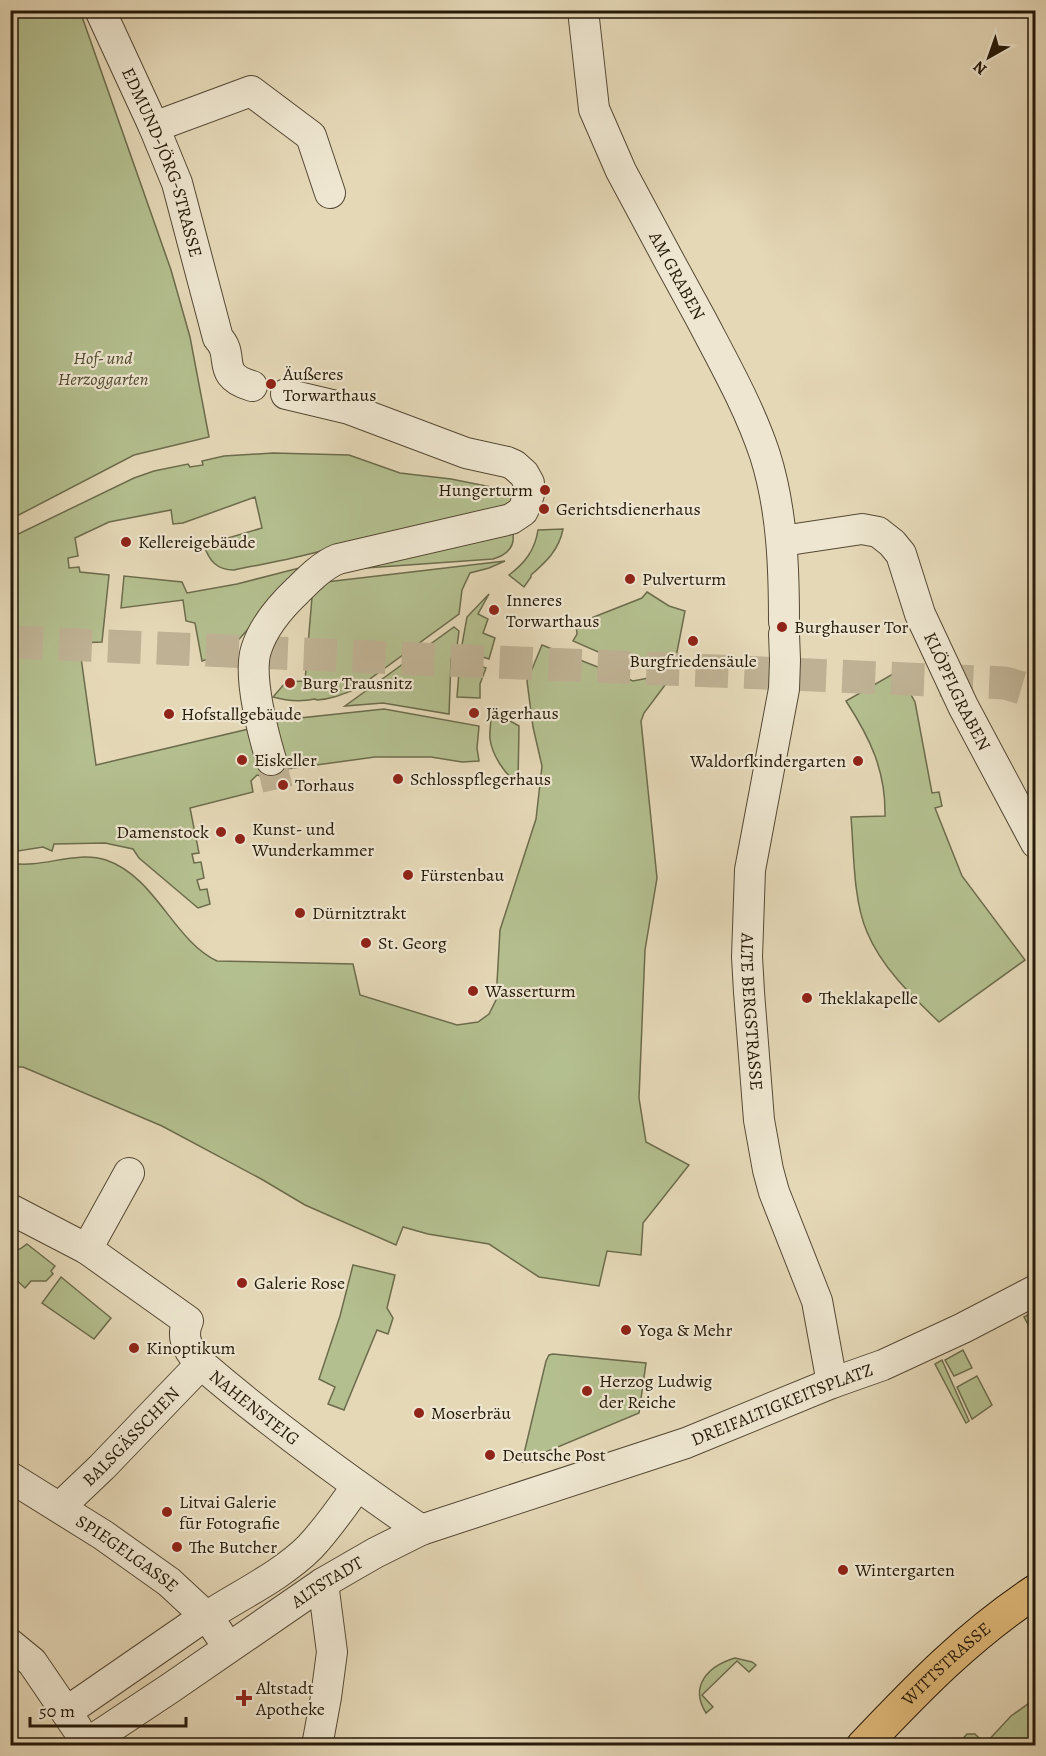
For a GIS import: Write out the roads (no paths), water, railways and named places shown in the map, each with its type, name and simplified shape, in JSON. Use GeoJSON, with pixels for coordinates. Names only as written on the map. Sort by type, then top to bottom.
{"type":"FeatureCollection","features":[{"type":"Feature","properties":{"kind":"main road","name":"WITTSTRASSE"},"geometry":{"type":"LineString","coordinates":[[863,1746],[920,1686],[964,1645],[998,1616],[1035,1591]]}},
{"type":"Feature","properties":{"kind":"street","name":"EDMUND-JÖRG-STRASSE"},"geometry":{"type":"LineString","coordinates":[[100,10],[177,183],[218,338],[224,345],[229,371],[241,382],[252,386]]}},
{"type":"Feature","properties":{"kind":"street","name":"AM GRABEN"},"geometry":{"type":"LineString","coordinates":[[583,10],[594,109],[621,171],[752,420],[765,457],[782,541]]}},
{"type":"Feature","properties":{"kind":"street"},"geometry":{"type":"LineString","coordinates":[[154,127],[251,91],[311,136],[330,193]]}},
{"type":"Feature","properties":{"kind":"street"},"geometry":{"type":"LineString","coordinates":[[271,760],[257,700],[255,669],[256,649],[275,615],[329,563],[511,519],[523,511],[529,489],[524,474],[507,462],[466,453],[349,409],[286,394]]}},
{"type":"Feature","properties":{"kind":"street","name":"KLÖPFLGRABEN"},"geometry":{"type":"LineString","coordinates":[[782,541],[862,529],[878,532],[892,543],[900,554],[920,614],[963,706],[1035,843]]}},
{"type":"Feature","properties":{"kind":"street","name":"ALTE BERGSTRASSE"},"geometry":{"type":"LineString","coordinates":[[782,541],[784,689],[750,870],[747,957],[759,1120],[768,1170],[774,1192],[817,1301],[832,1383]]}},
{"type":"Feature","properties":{"kind":"street"},"geometry":{"type":"LineString","coordinates":[[87,1249],[129,1173]]}},
{"type":"Feature","properties":{"kind":"street","name":"NAHENSTEIG"},"geometry":{"type":"LineString","coordinates":[[10,1209],[87,1249],[188,1321],[184,1329],[185,1340],[201,1364],[258,1412],[421,1530]]}},
{"type":"Feature","properties":{"kind":"street","name":"DREIFALTIGKEITSPLATZ"},"geometry":{"type":"LineString","coordinates":[[599,1472],[686,1443],[832,1383],[883,1365],[963,1328],[1035,1290]]}},
{"type":"Feature","properties":{"kind":"street","name":"BALSGÄSSCHEN"},"geometry":{"type":"LineString","coordinates":[[60,1507],[176,1392],[201,1364]]}},
{"type":"Feature","properties":{"kind":"street","name":"ALTSTADT"},"geometry":{"type":"LineString","coordinates":[[86,1744],[323,1583],[375,1553],[421,1530],[599,1472]]}},
{"type":"Feature","properties":{"kind":"street","name":"SPIEGELGASSE"},"geometry":{"type":"LineString","coordinates":[[10,1477],[60,1507],[169,1582],[210,1620],[228,1647]]}},
{"type":"Feature","properties":{"kind":"street","name":"ALTSTADT"},"geometry":{"type":"LineString","coordinates":[[72,1708],[207,1616],[286,1567],[309,1548],[350,1496]]}},
{"type":"Feature","properties":{"kind":"street"},"geometry":{"type":"LineString","coordinates":[[317,1746],[338,1648],[323,1583]]}},
{"type":"Feature","properties":{"kind":"street"},"geometry":{"type":"LineString","coordinates":[[10,1644],[32,1662],[86,1744]]}},
{"type":"Feature","properties":{"kind":"tunnel"},"geometry":{"type":"LineString","coordinates":[[10,642],[1005,683],[1036,692]]}},
{"type":"Feature","properties":{"kind":"tunnel"},"geometry":{"type":"LineString","coordinates":[[271,760],[281,803]]}},
{"type":"Feature","properties":{"kind":"place","name":"Äußeres Torwarthaus"},"geometry":{"type":"Point","coordinates":[271,384]}},
{"type":"Feature","properties":{"kind":"place","name":"Hungerturm"},"geometry":{"type":"Point","coordinates":[545,490]}},
{"type":"Feature","properties":{"kind":"place","name":"Gerichtsdienerhaus"},"geometry":{"type":"Point","coordinates":[544,509]}},
{"type":"Feature","properties":{"kind":"place","name":"Kellereigebäude"},"geometry":{"type":"Point","coordinates":[126,542]}},
{"type":"Feature","properties":{"kind":"place","name":"Pulverturm"},"geometry":{"type":"Point","coordinates":[630,579]}},
{"type":"Feature","properties":{"kind":"place","name":"Inneres Torwarthaus"},"geometry":{"type":"Point","coordinates":[494,610]}},
{"type":"Feature","properties":{"kind":"place","name":"Burghauser Tor"},"geometry":{"type":"Point","coordinates":[782,627]}},
{"type":"Feature","properties":{"kind":"place","name":"Burgfriedensäule"},"geometry":{"type":"Point","coordinates":[693,641]}},
{"type":"Feature","properties":{"kind":"place","name":"Burg Trausnitz"},"geometry":{"type":"Point","coordinates":[290,683]}},
{"type":"Feature","properties":{"kind":"place","name":"Jägerhaus"},"geometry":{"type":"Point","coordinates":[474,713]}},
{"type":"Feature","properties":{"kind":"place","name":"Hofstallgebäude"},"geometry":{"type":"Point","coordinates":[169,714]}},
{"type":"Feature","properties":{"kind":"place","name":"Eiskeller"},"geometry":{"type":"Point","coordinates":[242,760]}},
{"type":"Feature","properties":{"kind":"place","name":"Waldorfkindergarten"},"geometry":{"type":"Point","coordinates":[858,761]}},
{"type":"Feature","properties":{"kind":"place","name":"Schlosspflegerhaus"},"geometry":{"type":"Point","coordinates":[398,779]}},
{"type":"Feature","properties":{"kind":"place","name":"Torhaus"},"geometry":{"type":"Point","coordinates":[283,785]}},
{"type":"Feature","properties":{"kind":"place","name":"Damenstock"},"geometry":{"type":"Point","coordinates":[221,832]}},
{"type":"Feature","properties":{"kind":"place","name":"Kunst- und Wunderkammer"},"geometry":{"type":"Point","coordinates":[240,839]}},
{"type":"Feature","properties":{"kind":"place","name":"Fürstenbau"},"geometry":{"type":"Point","coordinates":[408,875]}},
{"type":"Feature","properties":{"kind":"place","name":"Dürnitztrakt"},"geometry":{"type":"Point","coordinates":[300,913]}},
{"type":"Feature","properties":{"kind":"place","name":"St. Georg"},"geometry":{"type":"Point","coordinates":[366,943]}},
{"type":"Feature","properties":{"kind":"place","name":"Wasserturm"},"geometry":{"type":"Point","coordinates":[473,991]}},
{"type":"Feature","properties":{"kind":"place","name":"Theklakapelle"},"geometry":{"type":"Point","coordinates":[807,998]}},
{"type":"Feature","properties":{"kind":"place","name":"Galerie Rose"},"geometry":{"type":"Point","coordinates":[242,1283]}},
{"type":"Feature","properties":{"kind":"place","name":"Yoga & Mehr"},"geometry":{"type":"Point","coordinates":[626,1330]}},
{"type":"Feature","properties":{"kind":"place","name":"Kinoptikum"},"geometry":{"type":"Point","coordinates":[134,1348]}},
{"type":"Feature","properties":{"kind":"place","name":"Herzog Ludwig der Reiche"},"geometry":{"type":"Point","coordinates":[587,1391]}},
{"type":"Feature","properties":{"kind":"place","name":"Moserbräu"},"geometry":{"type":"Point","coordinates":[419,1413]}},
{"type":"Feature","properties":{"kind":"place","name":"Deutsche Post"},"geometry":{"type":"Point","coordinates":[490,1455]}},
{"type":"Feature","properties":{"kind":"place","name":"Litvai Galerie fūr Fotografie"},"geometry":{"type":"Point","coordinates":[167,1512]}},
{"type":"Feature","properties":{"kind":"place","name":"The Butcher"},"geometry":{"type":"Point","coordinates":[177,1547]}},
{"type":"Feature","properties":{"kind":"place","name":"Wintergarten"},"geometry":{"type":"Point","coordinates":[843,1570]}},
{"type":"Feature","properties":{"kind":"place","name":"Altstadt Apotheke"},"geometry":{"type":"Point","coordinates":[244,1698]}},
{"type":"Feature","properties":{"kind":"park label","name":"Hof- und Herzoggarten"},"geometry":{"type":"Point","coordinates":[103,368]}}]}
